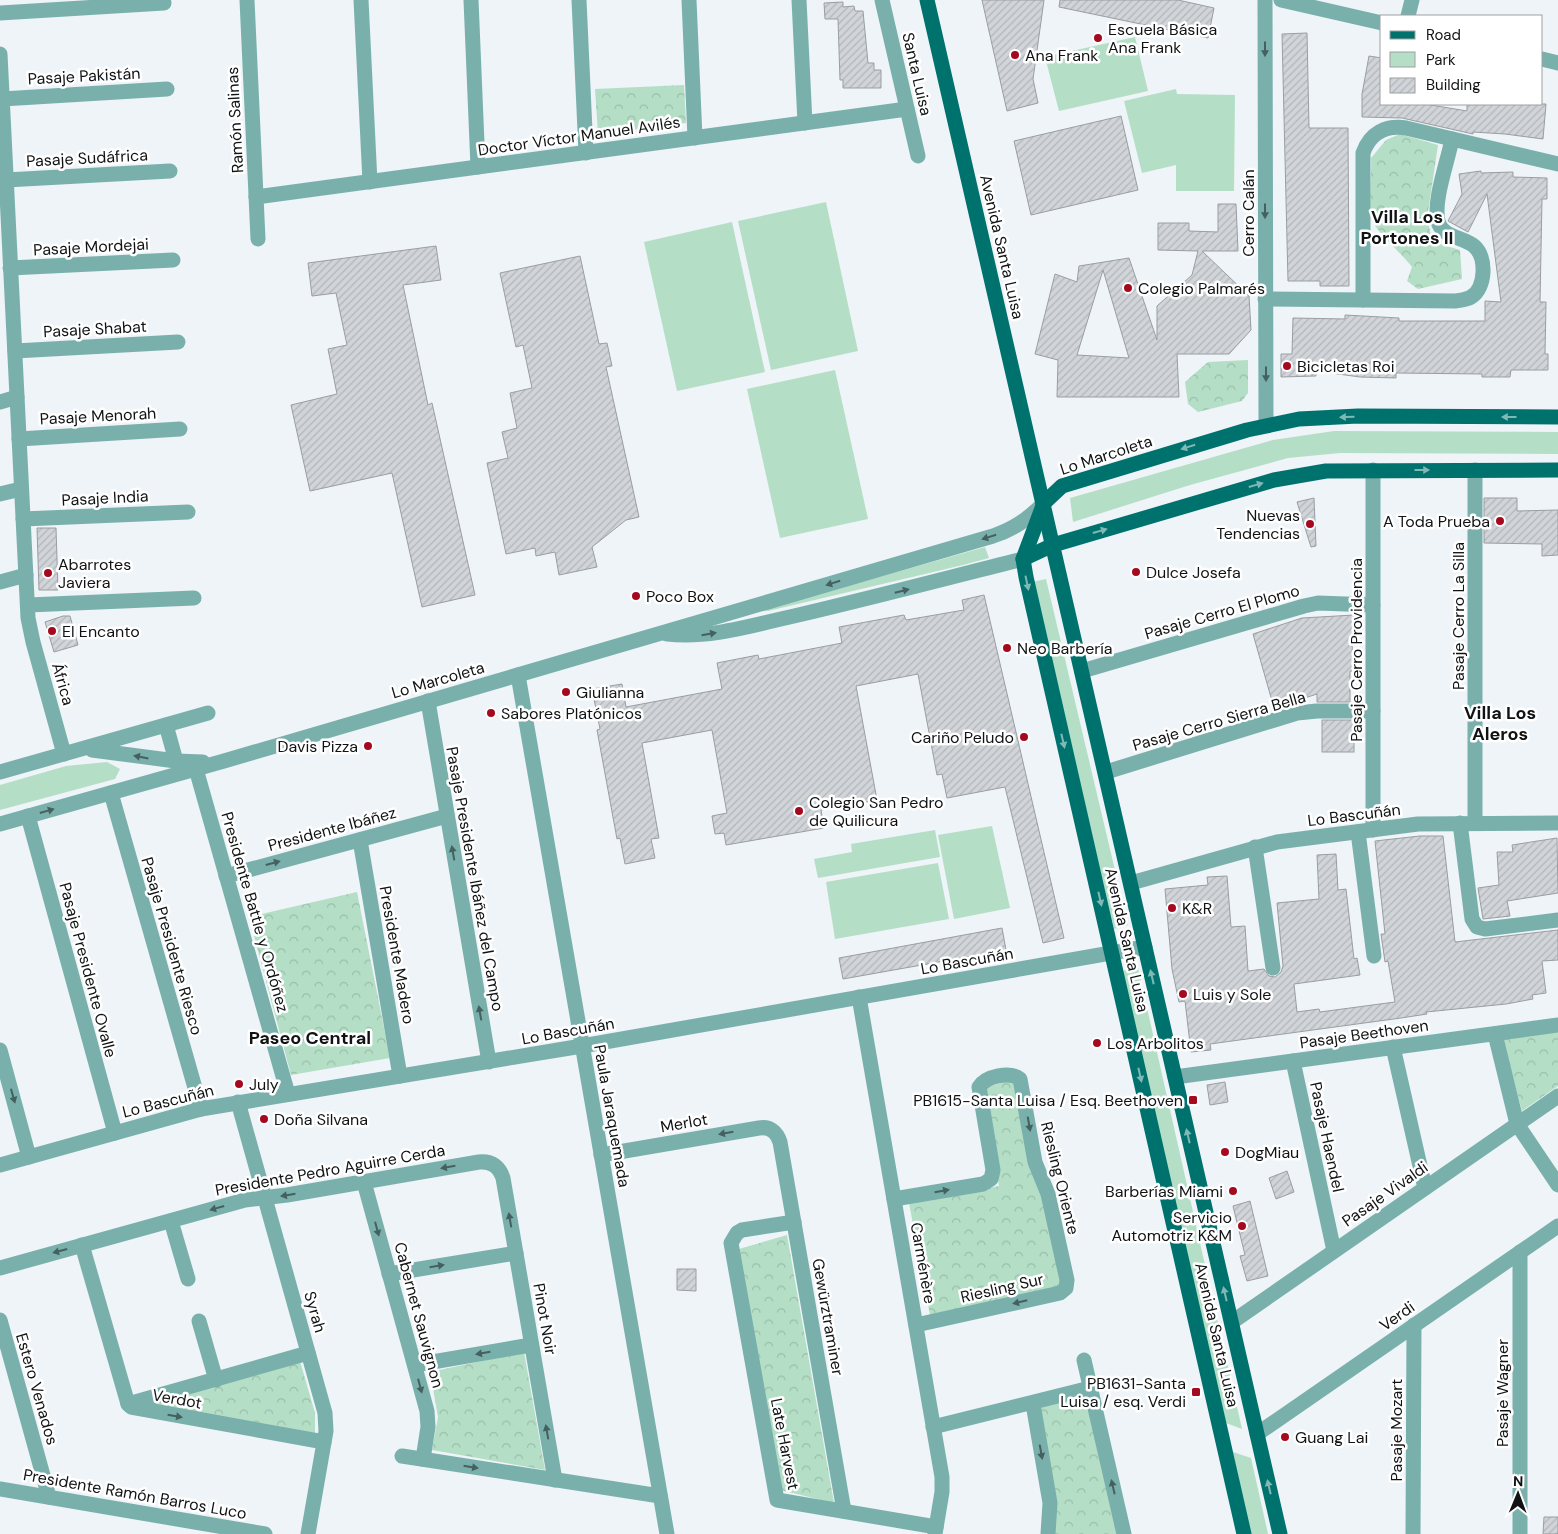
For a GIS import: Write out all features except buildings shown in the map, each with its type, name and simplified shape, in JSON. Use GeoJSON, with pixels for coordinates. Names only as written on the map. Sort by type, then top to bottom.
{"type":"FeatureCollection","features":[{"type":"Feature","properties":{"kind":"main road","name":"Avenida Santa Luisa"},"geometry":{"type":"LineString","coordinates":[[927,0],[1280,1534]]}},
{"type":"Feature","properties":{"kind":"main road","name":"Lo Marcoleta"},"geometry":{"type":"LineString","coordinates":[[1044,503],[1062,486],[1266,425],[1328,417],[1558,417]]}},
{"type":"Feature","properties":{"kind":"main road","name":"Lo Marcoleta"},"geometry":{"type":"LineString","coordinates":[[1023,559],[1053,545],[1290,476],[1326,471],[1558,470]]}},
{"type":"Feature","properties":{"kind":"main road"},"geometry":{"type":"LineString","coordinates":[[1023,559],[1044,503]]}},
{"type":"Feature","properties":{"kind":"main road","name":"Avenida Santa Luisa"},"geometry":{"type":"LineString","coordinates":[[1023,559],[1244,1534]]}},
{"type":"Feature","properties":{"kind":"street","name":"Ramón Salinas"},"geometry":{"type":"LineString","coordinates":[[247,0],[258,239]]}},
{"type":"Feature","properties":{"kind":"street"},"geometry":{"type":"LineString","coordinates":[[361,0],[370,182]]}},
{"type":"Feature","properties":{"kind":"street"},"geometry":{"type":"LineString","coordinates":[[470,0],[478,168]]}},
{"type":"Feature","properties":{"kind":"street"},"geometry":{"type":"LineString","coordinates":[[579,0],[586,153]]}},
{"type":"Feature","properties":{"kind":"street"},"geometry":{"type":"LineString","coordinates":[[689,0],[695,138]]}},
{"type":"Feature","properties":{"kind":"street"},"geometry":{"type":"LineString","coordinates":[[799,0],[805,123]]}},
{"type":"Feature","properties":{"kind":"street","name":"Santa Luisa"},"geometry":{"type":"LineString","coordinates":[[882,0],[918,156]]}},
{"type":"Feature","properties":{"kind":"street","name":"Cerro Calán"},"geometry":{"type":"LineString","coordinates":[[1265,0],[1266,425]]}},
{"type":"Feature","properties":{"kind":"street"},"geometry":{"type":"LineString","coordinates":[[1281,0],[1318,4],[1380,22]]}},
{"type":"Feature","properties":{"kind":"street"},"geometry":{"type":"LineString","coordinates":[[1408,15],[1412,0]]}},
{"type":"Feature","properties":{"kind":"street"},"geometry":{"type":"LineString","coordinates":[[0,13],[164,4]]}},
{"type":"Feature","properties":{"kind":"street","name":"África"},"geometry":{"type":"LineString","coordinates":[[0,54],[2,138],[6,180],[4,223],[10,268],[6,320],[15,351],[28,605],[33,642],[71,752]]}},
{"type":"Feature","properties":{"kind":"street"},"geometry":{"type":"LineString","coordinates":[[1543,60],[1558,63]]}},
{"type":"Feature","properties":{"kind":"street","name":"Pasaje Pakistán"},"geometry":{"type":"LineString","coordinates":[[2,99],[167,89]]}},
{"type":"Feature","properties":{"kind":"street","name":"Doctor Víctor Manuel Avilés"},"geometry":{"type":"LineString","coordinates":[[256,197],[907,109]]}},
{"type":"Feature","properties":{"kind":"street"},"geometry":{"type":"LineString","coordinates":[[1363,300],[1363,158],[1367,145],[1377,133],[1392,127],[1406,128],[1558,164]]}},
{"type":"Feature","properties":{"kind":"street"},"geometry":{"type":"LineString","coordinates":[[1265,299],[1456,301],[1472,297],[1476,292],[1482,271],[1480,253],[1472,244],[1444,232],[1438,221],[1437,208],[1452,139]]}},
{"type":"Feature","properties":{"kind":"street","name":"Pasaje Sudáfrica"},"geometry":{"type":"LineString","coordinates":[[6,180],[170,171]]}},
{"type":"Feature","properties":{"kind":"street","name":"Pasaje Mordejai"},"geometry":{"type":"LineString","coordinates":[[10,268],[173,260]]}},
{"type":"Feature","properties":{"kind":"street","name":"Pasaje Shabat"},"geometry":{"type":"LineString","coordinates":[[15,351],[178,342]]}},
{"type":"Feature","properties":{"kind":"street"},"geometry":{"type":"LineString","coordinates":[[0,402],[17,397]]}},
{"type":"Feature","properties":{"kind":"street","name":"Pasaje Menorah"},"geometry":{"type":"LineString","coordinates":[[19,439],[180,429]]}},
{"type":"Feature","properties":{"kind":"street","name":"Pasaje Cerro Providencia"},"geometry":{"type":"LineString","coordinates":[[1373,470],[1373,830]]}},
{"type":"Feature","properties":{"kind":"street","name":"Pasaje Cerro La Silla"},"geometry":{"type":"LineString","coordinates":[[1475,470],[1468,823],[1472,919],[1477,927],[1485,929],[1558,920]]}},
{"type":"Feature","properties":{"kind":"street"},"geometry":{"type":"LineString","coordinates":[[0,494],[21,488]]}},
{"type":"Feature","properties":{"kind":"street","name":"Lo Marcoleta"},"geometry":{"type":"LineString","coordinates":[[0,824],[224,761],[1010,531],[1026,520],[1044,503]]}},
{"type":"Feature","properties":{"kind":"street","name":"Pasaje India"},"geometry":{"type":"LineString","coordinates":[[23,519],[188,512]]}},
{"type":"Feature","properties":{"kind":"street","name":"Lo Marcoleta"},"geometry":{"type":"LineString","coordinates":[[661,633],[692,637],[745,627],[862,601],[1023,559]]}},
{"type":"Feature","properties":{"kind":"street"},"geometry":{"type":"LineString","coordinates":[[0,582],[26,575]]}},
{"type":"Feature","properties":{"kind":"street"},"geometry":{"type":"LineString","coordinates":[[28,605],[194,598]]}},
{"type":"Feature","properties":{"kind":"street","name":"Pasaje Cerro El Plomo"},"geometry":{"type":"LineString","coordinates":[[1082,671],[1304,606],[1318,604],[1373,605]]}},
{"type":"Feature","properties":{"kind":"street","name":"Paula Jaraquemada"},"geometry":{"type":"LineString","coordinates":[[518,675],[667,1534]]}},
{"type":"Feature","properties":{"kind":"street","name":"Pasaje Presidente Ibáñez del Campo"},"geometry":{"type":"LineString","coordinates":[[428,701],[488,1062]]}},
{"type":"Feature","properties":{"kind":"street","name":"Pasaje Cerro Sierra Bella"},"geometry":{"type":"LineString","coordinates":[[1106,772],[1297,713],[1373,711]]}},
{"type":"Feature","properties":{"kind":"street","name":"Lo Marcoleta"},"geometry":{"type":"LineString","coordinates":[[0,772],[208,713]]}},
{"type":"Feature","properties":{"kind":"street"},"geometry":{"type":"LineString","coordinates":[[166,725],[176,761]]}},
{"type":"Feature","properties":{"kind":"street","name":"Lo Marcoleta"},"geometry":{"type":"LineString","coordinates":[[71,752],[108,751],[176,761],[224,761]]}},
{"type":"Feature","properties":{"kind":"street","name":"Presidente Battle y Ordóñez"},"geometry":{"type":"LineString","coordinates":[[196,769],[288,1094]]}},
{"type":"Feature","properties":{"kind":"street","name":"Pasaje Presidente Riesco"},"geometry":{"type":"LineString","coordinates":[[111,793],[201,1109]]}},
{"type":"Feature","properties":{"kind":"street","name":"Pasaje Presidente Ovalle"},"geometry":{"type":"LineString","coordinates":[[28,816],[115,1133]]}},
{"type":"Feature","properties":{"kind":"street","name":"Presidente Ibáñez"},"geometry":{"type":"LineString","coordinates":[[226,876],[447,816]]}},
{"type":"Feature","properties":{"kind":"street","name":"Lo Bascuñán"},"geometry":{"type":"LineString","coordinates":[[1131,883],[1277,842],[1418,824],[1558,823]]}},
{"type":"Feature","properties":{"kind":"street"},"geometry":{"type":"LineString","coordinates":[[1358,832],[1374,956]]}},
{"type":"Feature","properties":{"kind":"street","name":"Presidente Madero"},"geometry":{"type":"LineString","coordinates":[[360,840],[400,1076]]}},
{"type":"Feature","properties":{"kind":"street"},"geometry":{"type":"LineString","coordinates":[[1255,847],[1273,968]]}},
{"type":"Feature","properties":{"kind":"street","name":"Lo Bascuñán"},"geometry":{"type":"LineString","coordinates":[[0,1165],[201,1109],[582,1046],[1145,947]]}},
{"type":"Feature","properties":{"kind":"street","name":"Carménère"},"geometry":{"type":"LineString","coordinates":[[859,998],[942,1485],[936,1530]]}},
{"type":"Feature","properties":{"kind":"street","name":"Pasaje Beethoven"},"geometry":{"type":"LineString","coordinates":[[1174,1076],[1558,1025]]}},
{"type":"Feature","properties":{"kind":"street"},"geometry":{"type":"LineString","coordinates":[[1495,1034],[1517,1124],[1558,1185]]}},
{"type":"Feature","properties":{"kind":"street"},"geometry":{"type":"LineString","coordinates":[[1393,1047],[1425,1188]]}},
{"type":"Feature","properties":{"kind":"street"},"geometry":{"type":"LineString","coordinates":[[0,1050],[29,1157]]}},
{"type":"Feature","properties":{"kind":"street","name":"Pasaje Haendel"},"geometry":{"type":"LineString","coordinates":[[1293,1061],[1334,1251]]}},
{"type":"Feature","properties":{"kind":"street","name":"Riesling Oriente"},"geometry":{"type":"LineString","coordinates":[[894,1199],[983,1184],[991,1179],[992,1170],[978,1092],[980,1085],[988,1079],[1010,1075],[1018,1078],[1022,1085],[1035,1162],[1048,1194],[1067,1280],[1066,1288]]}},
{"type":"Feature","properties":{"kind":"street","name":"Pasaje Vivaldi"},"geometry":{"type":"LineString","coordinates":[[1232,1322],[1558,1096]]}},
{"type":"Feature","properties":{"kind":"street","name":"Syrah"},"geometry":{"type":"LineString","coordinates":[[238,1102],[326,1412],[324,1442],[308,1534]]}},
{"type":"Feature","properties":{"kind":"street","name":"Merlot"},"geometry":{"type":"LineString","coordinates":[[601,1156],[759,1128],[773,1130]]}},
{"type":"Feature","properties":{"kind":"street","name":"Gewürztraminer"},"geometry":{"type":"LineString","coordinates":[[773,1130],[780,1142],[844,1511]]}},
{"type":"Feature","properties":{"kind":"street","name":"Presidente Pedro Aguirre Cerda"},"geometry":{"type":"LineString","coordinates":[[0,1268],[245,1200],[479,1162],[496,1165]]}},
{"type":"Feature","properties":{"kind":"street","name":"Pinot Noir"},"geometry":{"type":"LineString","coordinates":[[496,1165],[503,1178],[555,1480]]}},
{"type":"Feature","properties":{"kind":"street","name":"Cabernet Sauvignon"},"geometry":{"type":"LineString","coordinates":[[364,1182],[428,1419],[423,1459]]}},
{"type":"Feature","properties":{"kind":"street"},"geometry":{"type":"LineString","coordinates":[[171,1221],[188,1279]]}},
{"type":"Feature","properties":{"kind":"street","name":"Late Harvest"},"geometry":{"type":"LineString","coordinates":[[794,1222],[742,1230],[733,1237],[731,1248],[777,1500],[844,1511],[936,1530]]}},
{"type":"Feature","properties":{"kind":"street","name":"Verdi"},"geometry":{"type":"LineString","coordinates":[[1257,1434],[1558,1226]]}},
{"type":"Feature","properties":{"kind":"street","name":"Verdot"},"geometry":{"type":"LineString","coordinates":[[82,1245],[128,1404],[135,1409],[324,1442]]}},
{"type":"Feature","properties":{"kind":"street","name":"Pasaje Wagner"},"geometry":{"type":"LineString","coordinates":[[1520,1252],[1520,1534]]}},
{"type":"Feature","properties":{"kind":"street"},"geometry":{"type":"LineString","coordinates":[[389,1274],[516,1253]]}},
{"type":"Feature","properties":{"kind":"street","name":"Riesling Sur"},"geometry":{"type":"LineString","coordinates":[[916,1325],[1060,1293],[1066,1288]]}},
{"type":"Feature","properties":{"kind":"street","name":"Estero Venados"},"geometry":{"type":"LineString","coordinates":[[0,1320],[6,1365],[49,1497]]}},
{"type":"Feature","properties":{"kind":"street"},"geometry":{"type":"LineString","coordinates":[[199,1321],[216,1380]]}},
{"type":"Feature","properties":{"kind":"street","name":"Pasaje Mozart"},"geometry":{"type":"LineString","coordinates":[[1413,1534],[1414,1325]]}},
{"type":"Feature","properties":{"kind":"street"},"geometry":{"type":"LineString","coordinates":[[414,1365],[532,1345]]}},
{"type":"Feature","properties":{"kind":"street"},"geometry":{"type":"LineString","coordinates":[[128,1404],[308,1353]]}},
{"type":"Feature","properties":{"kind":"street"},"geometry":{"type":"LineString","coordinates":[[1084,1360],[1124,1534]]}},
{"type":"Feature","properties":{"kind":"street"},"geometry":{"type":"LineString","coordinates":[[933,1427],[1033,1404],[1040,1400],[1090,1388]]}},
{"type":"Feature","properties":{"kind":"street"},"geometry":{"type":"LineString","coordinates":[[1033,1404],[1050,1503],[1048,1534]]}},
{"type":"Feature","properties":{"kind":"street"},"geometry":{"type":"LineString","coordinates":[[402,1456],[660,1496]]}},
{"type":"Feature","properties":{"kind":"street","name":"Presidente Ramón Barros Luco"},"geometry":{"type":"LineString","coordinates":[[0,1489],[265,1534]]}},
{"type":"Feature","properties":{"kind":"green space"},"geometry":{"type":"Polygon","coordinates":[[[1135,37],[1148,91],[1059,111],[1045,57],[1135,37]]]}},
{"type":"Feature","properties":{"kind":"green space"},"geometry":{"type":"Polygon","coordinates":[[[684,85],[686,123],[598,134],[595,89],[684,85]]]}},
{"type":"Feature","properties":{"kind":"green space"},"geometry":{"type":"Polygon","coordinates":[[[1176,89],[1177,94],[1235,95],[1234,191],[1176,191],[1176,165],[1142,173],[1124,101],[1176,89]]]}},
{"type":"Feature","properties":{"kind":"green space"},"geometry":{"type":"Polygon","coordinates":[[[1400,134],[1438,145],[1427,219],[1433,242],[1460,250],[1462,279],[1418,289],[1407,281],[1412,267],[1378,230],[1372,220],[1370,207],[1371,158],[1386,140],[1400,134]]]}},
{"type":"Feature","properties":{"kind":"green space"},"geometry":{"type":"Polygon","coordinates":[[[826,202],[858,351],[771,370],[738,221],[826,202]]]}},
{"type":"Feature","properties":{"kind":"green space"},"geometry":{"type":"Polygon","coordinates":[[[732,222],[765,372],[677,391],[644,242],[732,222]]]}},
{"type":"Feature","properties":{"kind":"green space"},"geometry":{"type":"Polygon","coordinates":[[[1248,360],[1248,393],[1242,401],[1198,412],[1188,404],[1185,382],[1208,362],[1248,360]]]}},
{"type":"Feature","properties":{"kind":"green space"},"geometry":{"type":"Polygon","coordinates":[[[835,370],[868,519],[780,538],[747,389],[835,370]]]}},
{"type":"Feature","properties":{"kind":"green space"},"geometry":{"type":"Polygon","coordinates":[[[1334,431],[1558,432],[1558,454],[1340,453],[1288,458],[1190,485],[1073,522],[1070,498],[1273,440],[1334,431]]]}},
{"type":"Feature","properties":{"kind":"green space"},"geometry":{"type":"Polygon","coordinates":[[[985,547],[989,558],[768,611],[763,610],[985,547]]]}},
{"type":"Feature","properties":{"kind":"green space"},"geometry":{"type":"Polygon","coordinates":[[[1046,579],[1128,925],[1114,929],[1032,582],[1046,579]]]}},
{"type":"Feature","properties":{"kind":"green space"},"geometry":{"type":"Polygon","coordinates":[[[107,762],[120,769],[115,779],[0,810],[0,785],[66,766],[107,762]]]}},
{"type":"Feature","properties":{"kind":"green space"},"geometry":{"type":"Polygon","coordinates":[[[992,826],[1010,908],[954,919],[938,835],[992,826]]]}},
{"type":"Feature","properties":{"kind":"green space"},"geometry":{"type":"Polygon","coordinates":[[[935,830],[940,857],[818,878],[814,859],[852,852],[851,844],[935,830]]]}},
{"type":"Feature","properties":{"kind":"green space"},"geometry":{"type":"Polygon","coordinates":[[[938,863],[949,919],[835,939],[826,882],[938,863]]]}},
{"type":"Feature","properties":{"kind":"green space"},"geometry":{"type":"Polygon","coordinates":[[[357,892],[390,1058],[291,1075],[249,917],[357,892]]]}},
{"type":"Feature","properties":{"kind":"green space"},"geometry":{"type":"Polygon","coordinates":[[[1138,968],[1242,1429],[1226,1423],[1122,971],[1138,968]]]}},
{"type":"Feature","properties":{"kind":"green space"},"geometry":{"type":"Polygon","coordinates":[[[1558,1031],[1558,1086],[1522,1111],[1502,1037],[1558,1031]]]}},
{"type":"Feature","properties":{"kind":"green space"},"geometry":{"type":"Polygon","coordinates":[[[1013,1080],[1062,1277],[1059,1286],[930,1315],[909,1203],[999,1186],[983,1088],[1013,1080]]]}},
{"type":"Feature","properties":{"kind":"green space"},"geometry":{"type":"Polygon","coordinates":[[[787,1235],[834,1503],[780,1490],[739,1249],[787,1235]]]}},
{"type":"Feature","properties":{"kind":"green space"},"geometry":{"type":"Polygon","coordinates":[[[524,1352],[545,1470],[432,1450],[438,1417],[430,1372],[524,1352]]]}},
{"type":"Feature","properties":{"kind":"green space"},"geometry":{"type":"Polygon","coordinates":[[[300,1361],[315,1413],[315,1436],[147,1404],[300,1361]]]}},
{"type":"Feature","properties":{"kind":"green space"},"geometry":{"type":"Polygon","coordinates":[[[1085,1395],[1120,1534],[1052,1534],[1039,1408],[1085,1395]]]}},
{"type":"Feature","properties":{"kind":"green space"},"geometry":{"type":"Polygon","coordinates":[[[1233,1452],[1251,1458],[1268,1534],[1250,1534],[1233,1452]]]}},
{"type":"Feature","properties":{"kind":"place","name":"Escuela Básica Ana Frank"},"geometry":{"type":"Point","coordinates":[1098,38]}},
{"type":"Feature","properties":{"kind":"place","name":"Ana Frank"},"geometry":{"type":"Point","coordinates":[1015,55]}},
{"type":"Feature","properties":{"kind":"place","name":"Colegio Palmarés"},"geometry":{"type":"Point","coordinates":[1128,288]}},
{"type":"Feature","properties":{"kind":"place","name":"Bicicletas Roi"},"geometry":{"type":"Point","coordinates":[1287,366]}},
{"type":"Feature","properties":{"kind":"place","name":"A Toda Prueba"},"geometry":{"type":"Point","coordinates":[1500,521]}},
{"type":"Feature","properties":{"kind":"place","name":"Nuevas Tendencias"},"geometry":{"type":"Point","coordinates":[1310,524]}},
{"type":"Feature","properties":{"kind":"place","name":"Dulce Josefa"},"geometry":{"type":"Point","coordinates":[1136,572]}},
{"type":"Feature","properties":{"kind":"place","name":"Abarrotes Javiera"},"geometry":{"type":"Point","coordinates":[48,573]}},
{"type":"Feature","properties":{"kind":"place","name":"Poco Box"},"geometry":{"type":"Point","coordinates":[636,596]}},
{"type":"Feature","properties":{"kind":"place","name":"El Encanto"},"geometry":{"type":"Point","coordinates":[52,631]}},
{"type":"Feature","properties":{"kind":"place","name":"Neo Barbería"},"geometry":{"type":"Point","coordinates":[1007,648]}},
{"type":"Feature","properties":{"kind":"place","name":"Giulianna"},"geometry":{"type":"Point","coordinates":[566,692]}},
{"type":"Feature","properties":{"kind":"place","name":"Sabores Platónicos"},"geometry":{"type":"Point","coordinates":[491,713]}},
{"type":"Feature","properties":{"kind":"place","name":"Cariño Peludo"},"geometry":{"type":"Point","coordinates":[1024,737]}},
{"type":"Feature","properties":{"kind":"place","name":"Davis Pizza"},"geometry":{"type":"Point","coordinates":[368,746]}},
{"type":"Feature","properties":{"kind":"place","name":"Colegio San Pedro de Quilicura"},"geometry":{"type":"Point","coordinates":[799,811]}},
{"type":"Feature","properties":{"kind":"place","name":"K&R"},"geometry":{"type":"Point","coordinates":[1172,908]}},
{"type":"Feature","properties":{"kind":"place","name":"Luis y Sole"},"geometry":{"type":"Point","coordinates":[1183,994]}},
{"type":"Feature","properties":{"kind":"place","name":"Los Arbolitos"},"geometry":{"type":"Point","coordinates":[1097,1043]}},
{"type":"Feature","properties":{"kind":"place","name":"July"},"geometry":{"type":"Point","coordinates":[239,1084]}},
{"type":"Feature","properties":{"kind":"place","name":"PB1615-Santa Luisa / Esq. Beethoven"},"geometry":{"type":"Point","coordinates":[1193,1100]}},
{"type":"Feature","properties":{"kind":"place","name":"Doña Silvana"},"geometry":{"type":"Point","coordinates":[264,1119]}},
{"type":"Feature","properties":{"kind":"place","name":"DogMiau"},"geometry":{"type":"Point","coordinates":[1225,1152]}},
{"type":"Feature","properties":{"kind":"place","name":"Barberías Miami"},"geometry":{"type":"Point","coordinates":[1233,1191]}},
{"type":"Feature","properties":{"kind":"place","name":"Servicio Automotriz K&M"},"geometry":{"type":"Point","coordinates":[1242,1226]}},
{"type":"Feature","properties":{"kind":"place","name":"PB1631-Santa Luisa / esq. Verdi"},"geometry":{"type":"Point","coordinates":[1196,1392]}},
{"type":"Feature","properties":{"kind":"place","name":"Guang Lai"},"geometry":{"type":"Point","coordinates":[1285,1437]}},
{"type":"Feature","properties":{"kind":"district","name":"Villa Los Portones II"},"geometry":{"type":"Point","coordinates":[1407,227]}},
{"type":"Feature","properties":{"kind":"district","name":"Villa Los Aleros"},"geometry":{"type":"Point","coordinates":[1500,723]}},
{"type":"Feature","properties":{"kind":"district","name":"Paseo Central"},"geometry":{"type":"Point","coordinates":[310,1038]}}]}
